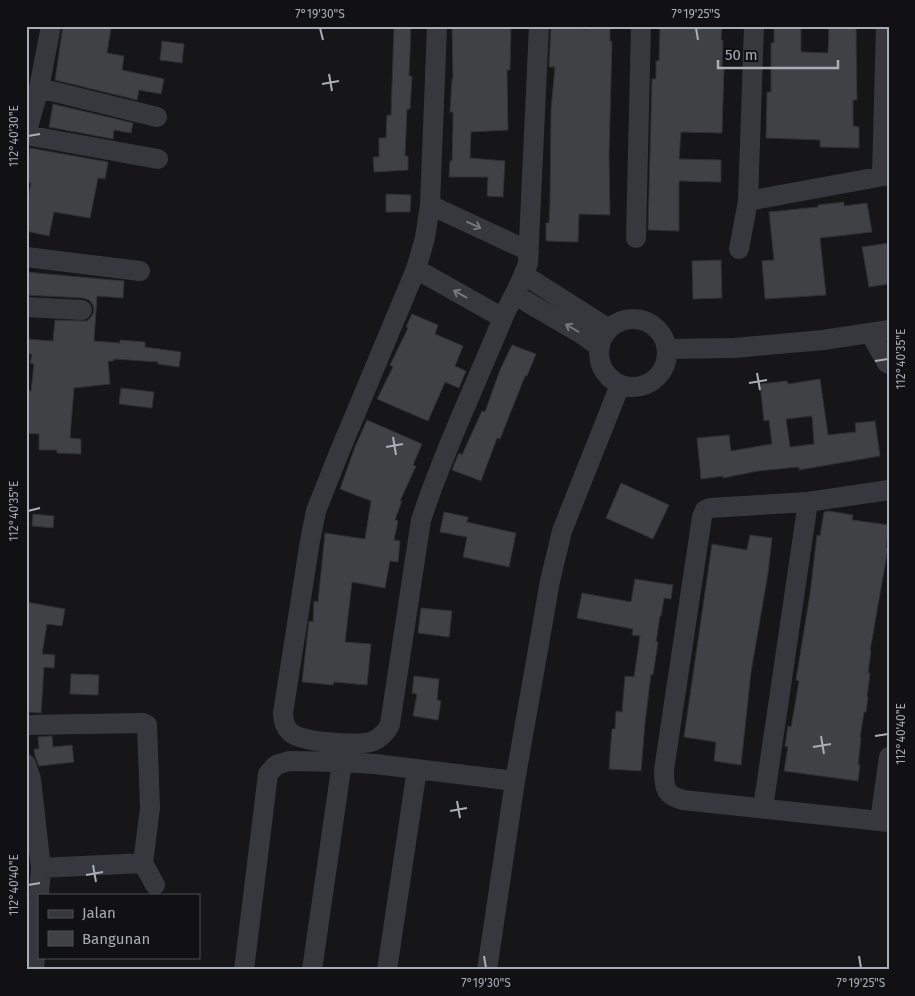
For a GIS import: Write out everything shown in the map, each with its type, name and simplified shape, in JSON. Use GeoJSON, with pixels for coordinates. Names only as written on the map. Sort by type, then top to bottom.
{"type":"FeatureCollection","features":[{"type":"Feature","properties":{"kind":"street"},"geometry":{"type":"LineString","coordinates":[[51,26],[39,88],[26,134],[158,160]]}},
{"type":"Feature","properties":{"kind":"street"},"geometry":{"type":"LineString","coordinates":[[437,26],[430,205],[425,238],[416,270],[316,511],[283,713],[284,722],[290,732],[300,737],[342,744],[370,742],[389,728],[420,520],[431,488],[503,318],[524,275],[529,251],[539,26]]}},
{"type":"Feature","properties":{"kind":"street"},"geometry":{"type":"LineString","coordinates":[[636,238],[641,26]]}},
{"type":"Feature","properties":{"kind":"street"},"geometry":{"type":"LineString","coordinates":[[739,249],[748,201],[754,26]]}},
{"type":"Feature","properties":{"kind":"street"},"geometry":{"type":"LineString","coordinates":[[748,201],[886,175],[886,26]]}},
{"type":"Feature","properties":{"kind":"street"},"geometry":{"type":"LineString","coordinates":[[39,88],[157,117]]}},
{"type":"Feature","properties":{"kind":"street"},"geometry":{"type":"LineString","coordinates":[[430,205],[529,251]]}},
{"type":"Feature","properties":{"kind":"street"},"geometry":{"type":"LineString","coordinates":[[26,257],[140,271]]}},
{"type":"Feature","properties":{"kind":"street"},"geometry":{"type":"LineString","coordinates":[[416,270],[503,318]]}},
{"type":"Feature","properties":{"kind":"street"},"geometry":{"type":"LineString","coordinates":[[524,275],[604,338]]}},
{"type":"Feature","properties":{"kind":"street"},"geometry":{"type":"LineString","coordinates":[[515,296],[604,338]]}},
{"type":"Feature","properties":{"kind":"street"},"geometry":{"type":"LineString","coordinates":[[26,307],[82,310]]}},
{"type":"Feature","properties":{"kind":"street"},"geometry":{"type":"LineString","coordinates":[[632,319],[644,320],[655,327],[663,337],[667,349],[666,363],[659,376],[648,384],[634,388],[620,385],[610,378],[603,369],[599,358],[604,338],[619,322],[632,319]]}},
{"type":"Feature","properties":{"kind":"street"},"geometry":{"type":"LineString","coordinates":[[667,349],[734,348],[822,340],[879,332],[887,364],[889,364]]}},
{"type":"Feature","properties":{"kind":"street"},"geometry":{"type":"LineString","coordinates":[[486,970],[550,581],[562,531],[620,385]]}},
{"type":"Feature","properties":{"kind":"street"},"geometry":{"type":"LineString","coordinates":[[889,490],[808,502],[710,508],[705,510],[702,517],[664,770],[666,790],[674,797],[683,800],[884,821],[889,757]]}},
{"type":"Feature","properties":{"kind":"street"},"geometry":{"type":"LineString","coordinates":[[763,808],[808,502]]}},
{"type":"Feature","properties":{"kind":"street"},"geometry":{"type":"LineString","coordinates":[[26,725],[143,723],[147,726],[150,808],[143,863],[154,885]]}},
{"type":"Feature","properties":{"kind":"street"},"geometry":{"type":"LineString","coordinates":[[244,970],[268,774],[276,765],[289,761],[342,762],[516,781]]}},
{"type":"Feature","properties":{"kind":"street"},"geometry":{"type":"LineString","coordinates":[[312,970],[342,762]]}},
{"type":"Feature","properties":{"kind":"street"},"geometry":{"type":"LineString","coordinates":[[26,764],[31,780],[41,868],[39,894]]}},
{"type":"Feature","properties":{"kind":"street"},"geometry":{"type":"LineString","coordinates":[[387,970],[417,769]]}},
{"type":"Feature","properties":{"kind":"street"},"geometry":{"type":"LineString","coordinates":[[41,868],[143,863]]}},
{"type":"Feature","properties":{"kind":"street"},"geometry":{"type":"LineString","coordinates":[[34,970],[38,913]]}},
{"type":"Feature","properties":{"kind":"building"},"geometry":{"type":"Polygon","coordinates":[[[63,26],[111,28],[107,53],[124,56],[122,70],[164,79],[161,94],[139,90],[137,100],[55,80],[63,26]]]}},
{"type":"Feature","properties":{"kind":"building"},"geometry":{"type":"Polygon","coordinates":[[[394,26],[411,26],[409,76],[412,76],[410,109],[407,109],[405,156],[408,156],[408,170],[374,172],[373,157],[379,157],[379,138],[386,138],[387,115],[391,115],[394,26]]]}},
{"type":"Feature","properties":{"kind":"building"},"geometry":{"type":"Polygon","coordinates":[[[452,26],[511,26],[510,70],[507,70],[508,130],[471,132],[470,158],[505,161],[503,197],[487,196],[488,177],[449,177],[450,161],[452,161],[453,125],[453,112],[450,112],[453,79],[452,26]]]}},
{"type":"Feature","properties":{"kind":"building"},"geometry":{"type":"Polygon","coordinates":[[[588,26],[610,26],[610,41],[612,42],[609,156],[610,215],[579,214],[578,242],[546,241],[546,223],[549,223],[551,110],[555,67],[549,67],[551,27],[588,29],[588,26]]]}},
{"type":"Feature","properties":{"kind":"building"},"geometry":{"type":"Polygon","coordinates":[[[660,26],[722,26],[722,67],[724,67],[722,133],[681,132],[679,159],[721,160],[721,182],[679,181],[679,231],[648,230],[652,79],[656,79],[656,61],[659,61],[660,26]]]}},
{"type":"Feature","properties":{"kind":"building"},"geometry":{"type":"Polygon","coordinates":[[[774,26],[801,26],[801,52],[828,53],[829,26],[856,26],[857,100],[853,100],[853,126],[859,127],[859,148],[820,147],[820,140],[766,138],[767,92],[771,92],[771,43],[774,43],[774,26]]]}},
{"type":"Feature","properties":{"kind":"building"},"geometry":{"type":"Polygon","coordinates":[[[162,41],[184,44],[182,63],[160,60],[162,41]]]}},
{"type":"Feature","properties":{"kind":"building"},"geometry":{"type":"Polygon","coordinates":[[[53,104],[133,123],[131,133],[114,130],[113,139],[49,127],[53,104]]]}},
{"type":"Feature","properties":{"kind":"building"},"geometry":{"type":"Polygon","coordinates":[[[30,148],[108,162],[105,179],[98,178],[90,218],[54,212],[49,236],[26,231],[26,206],[31,183],[26,182],[26,170],[30,148]]]}},
{"type":"Feature","properties":{"kind":"building"},"geometry":{"type":"Polygon","coordinates":[[[386,194],[411,195],[410,212],[386,212],[386,194]]]}},
{"type":"Feature","properties":{"kind":"building"},"geometry":{"type":"Polygon","coordinates":[[[844,202],[844,206],[867,203],[872,232],[820,238],[826,295],[765,299],[762,261],[774,260],[769,212],[818,207],[818,205],[844,202]]]}},
{"type":"Feature","properties":{"kind":"building"},"geometry":{"type":"Polygon","coordinates":[[[889,243],[889,284],[869,287],[862,247],[889,243]]]}},
{"type":"Feature","properties":{"kind":"building"},"geometry":{"type":"Polygon","coordinates":[[[721,260],[722,298],[693,299],[692,261],[721,260]]]}},
{"type":"Feature","properties":{"kind":"building"},"geometry":{"type":"Polygon","coordinates":[[[26,272],[124,281],[123,298],[97,296],[94,341],[120,343],[120,340],[145,342],[145,347],[181,352],[179,367],[158,364],[158,362],[114,359],[113,361],[108,361],[110,384],[74,388],[70,438],[81,439],[81,454],[57,453],[57,450],[39,450],[39,434],[26,433],[26,390],[31,391],[34,364],[30,363],[32,354],[26,354],[26,339],[53,341],[55,320],[87,321],[92,316],[93,305],[89,300],[83,298],[26,295],[26,272]]]}},
{"type":"Feature","properties":{"kind":"building"},"geometry":{"type":"Polygon","coordinates":[[[412,314],[438,325],[435,334],[463,346],[455,366],[466,371],[459,388],[445,382],[428,421],[377,399],[393,367],[390,365],[408,328],[406,327],[412,314]]]}},
{"type":"Feature","properties":{"kind":"building"},"geometry":{"type":"Polygon","coordinates":[[[512,345],[536,354],[527,376],[525,376],[500,439],[497,438],[481,481],[452,470],[459,453],[462,455],[482,411],[485,412],[500,370],[512,345]]]}},
{"type":"Feature","properties":{"kind":"building"},"geometry":{"type":"Polygon","coordinates":[[[820,379],[828,435],[856,432],[855,423],[875,421],[880,456],[799,470],[799,467],[758,471],[723,478],[723,476],[701,479],[697,438],[729,435],[731,451],[772,444],[769,420],[764,421],[760,384],[787,381],[788,384],[820,379]],[[812,416],[786,419],[790,447],[814,444],[812,416]]]}},
{"type":"Feature","properties":{"kind":"building"},"geometry":{"type":"Polygon","coordinates":[[[121,388],[154,392],[152,408],[119,404],[121,388]]]}},
{"type":"Feature","properties":{"kind":"building"},"geometry":{"type":"Polygon","coordinates":[[[367,420],[422,444],[413,465],[416,466],[400,501],[402,501],[395,520],[398,521],[394,540],[400,541],[398,562],[390,561],[385,588],[352,582],[345,642],[371,644],[367,685],[334,682],[333,685],[302,682],[309,621],[313,622],[314,601],[318,602],[325,533],[365,539],[371,501],[340,489],[367,420]]]}},
{"type":"Feature","properties":{"kind":"building"},"geometry":{"type":"Polygon","coordinates":[[[621,483],[669,505],[653,539],[606,518],[621,483]]]}},
{"type":"Feature","properties":{"kind":"building"},"geometry":{"type":"Polygon","coordinates":[[[829,511],[853,515],[852,520],[889,525],[886,547],[888,548],[870,651],[868,697],[860,738],[858,781],[784,771],[788,747],[785,746],[788,726],[791,727],[799,681],[796,680],[810,594],[817,535],[820,536],[824,512],[829,511]]]}},
{"type":"Feature","properties":{"kind":"building"},"geometry":{"type":"Polygon","coordinates":[[[444,512],[468,517],[467,522],[516,533],[509,567],[463,557],[467,537],[440,532],[444,512]]]}},
{"type":"Feature","properties":{"kind":"building"},"geometry":{"type":"Polygon","coordinates":[[[33,514],[54,516],[53,528],[32,526],[33,514]]]}},
{"type":"Feature","properties":{"kind":"building"},"geometry":{"type":"Polygon","coordinates":[[[750,535],[772,538],[751,672],[741,765],[714,761],[716,742],[684,737],[712,544],[747,550],[750,535]]]}},
{"type":"Feature","properties":{"kind":"building"},"geometry":{"type":"Polygon","coordinates":[[[635,579],[673,585],[671,599],[664,598],[660,616],[653,675],[651,674],[641,771],[609,769],[612,729],[615,729],[616,711],[622,712],[625,676],[634,677],[640,636],[632,635],[633,629],[577,618],[582,593],[631,602],[635,579]]]}},
{"type":"Feature","properties":{"kind":"building"},"geometry":{"type":"Polygon","coordinates":[[[26,602],[65,609],[62,626],[47,624],[42,654],[55,655],[54,668],[44,667],[41,713],[26,712],[26,602]]]}},
{"type":"Feature","properties":{"kind":"building"},"geometry":{"type":"Polygon","coordinates":[[[421,608],[452,611],[449,637],[418,633],[421,608]]]}},
{"type":"Feature","properties":{"kind":"building"},"geometry":{"type":"Polygon","coordinates":[[[71,674],[99,675],[98,695],[70,694],[71,674]]]}},
{"type":"Feature","properties":{"kind":"building"},"geometry":{"type":"Polygon","coordinates":[[[414,676],[439,679],[437,700],[441,701],[438,720],[413,716],[417,694],[412,693],[414,676]]]}},
{"type":"Feature","properties":{"kind":"building"},"geometry":{"type":"Polygon","coordinates":[[[52,736],[53,747],[72,745],[74,762],[39,766],[34,749],[39,749],[38,737],[52,736]]]}}]}
